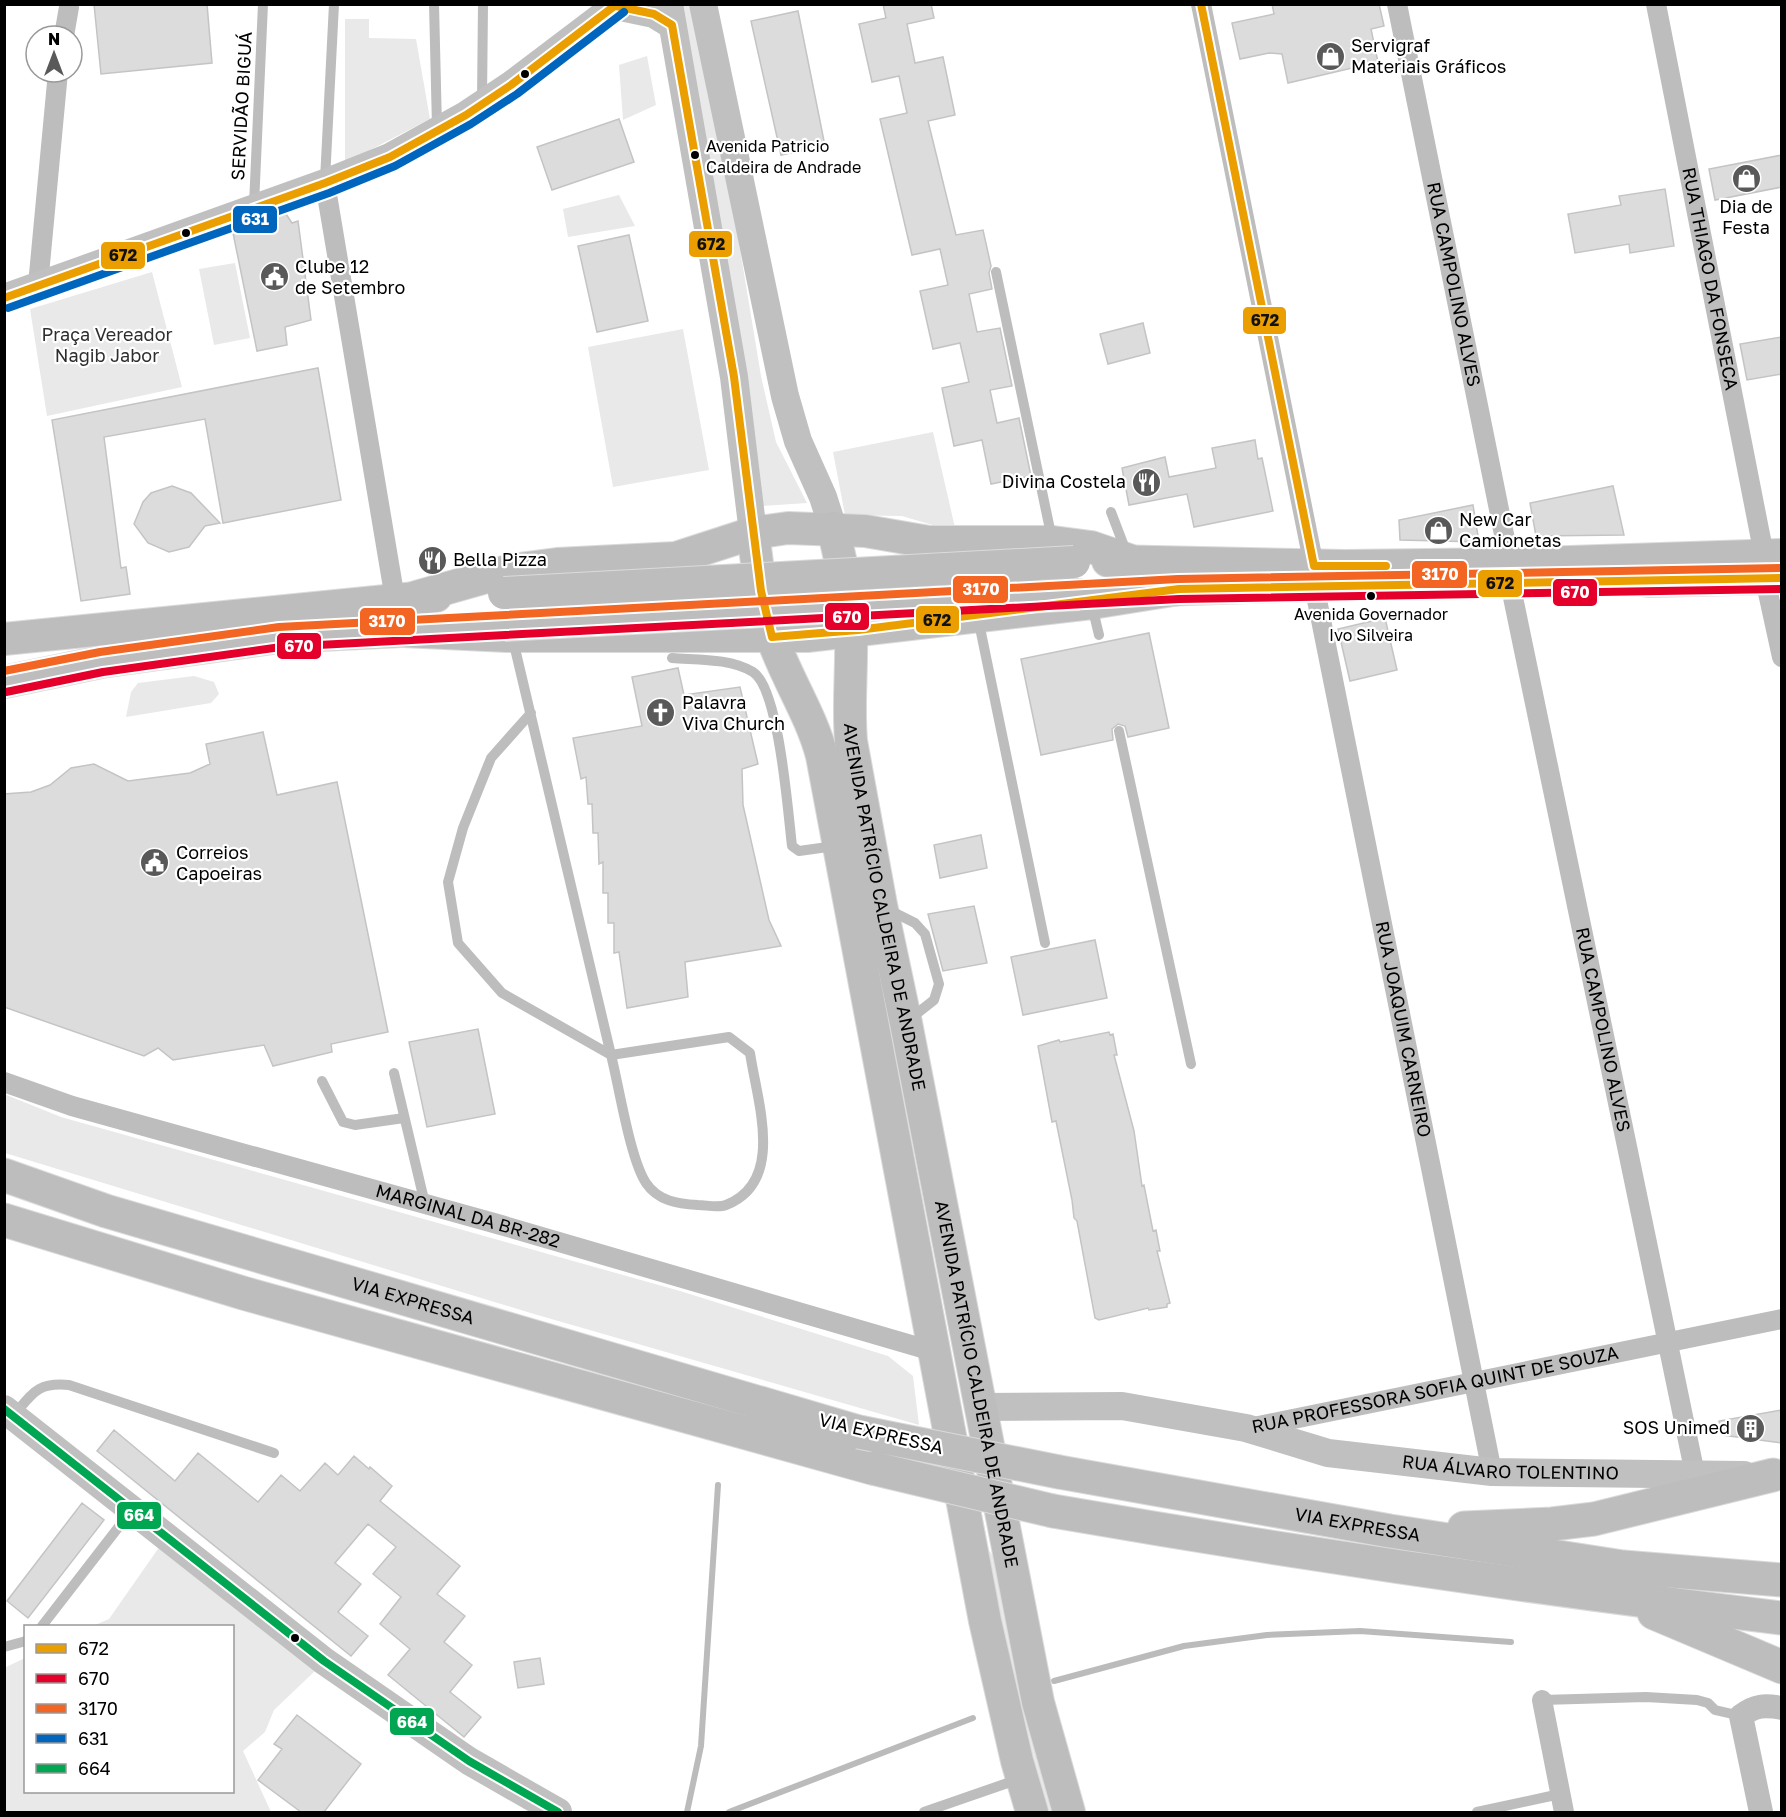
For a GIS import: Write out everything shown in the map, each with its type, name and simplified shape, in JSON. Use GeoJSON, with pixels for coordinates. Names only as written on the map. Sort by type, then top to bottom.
{"type":"FeatureCollection","features":[{"type":"Feature","properties":{"kind":"highway","name":"VIA EXPRESSA"},"geometry":{"type":"LineString","coordinates":[[4,1175],[106,1211],[309,1268],[859,1432],[1059,1472],[1390,1531],[1623,1567],[1782,1580]]}},
{"type":"Feature","properties":{"kind":"highway","name":"VIA EXPRESSA"},"geometry":{"type":"LineString","coordinates":[[4,1220],[243,1293],[872,1468],[1053,1511],[1290,1552],[1622,1599],[1782,1618]]}},
{"type":"Feature","properties":{"kind":"highway"},"geometry":{"type":"LineString","coordinates":[[4,1225],[44,1232]]}},
{"type":"Feature","properties":{"kind":"highway"},"geometry":{"type":"LineString","coordinates":[[1390,1531],[1552,1524],[1594,1519],[1778,1475]]}},
{"type":"Feature","properties":{"kind":"highway"},"geometry":{"type":"LineString","coordinates":[[1622,1599],[1782,1667]]}},
{"type":"Feature","properties":{"kind":"main road","name":"AVENIDA PATRÍCIO CALDEIRA DE ANDRADE"},"geometry":{"type":"LineString","coordinates":[[703,4],[785,396],[798,441],[823,497],[833,528],[846,589],[851,632],[849,714],[851,741],[880,905],[906,1023],[970,1362],[1038,1702],[1069,1812]]}},
{"type":"Feature","properties":{"kind":"main road"},"geometry":{"type":"LineString","coordinates":[[4,298],[325,183],[390,157],[482,104],[617,5],[654,14],[671,15]]}},
{"type":"Feature","properties":{"kind":"main road","name":"AVENIDA PATRÍCIO CALDEIRA DE ANDRADE"},"geometry":{"type":"LineString","coordinates":[[671,15],[734,377],[761,591],[772,637],[815,730],[985,1621],[1032,1812]]}},
{"type":"Feature","properties":{"kind":"main road"},"geometry":{"type":"LineString","coordinates":[[405,598],[511,570],[557,564],[676,558],[753,533],[788,528],[833,528],[929,542],[1063,552],[1314,576]]}},
{"type":"Feature","properties":{"kind":"main road"},"geometry":{"type":"LineString","coordinates":[[4,639],[405,598],[504,593],[1063,552]]}},
{"type":"Feature","properties":{"kind":"main road"},"geometry":{"type":"LineString","coordinates":[[4,682],[101,662],[280,637],[403,631],[508,631],[725,634],[772,637],[851,632],[1085,599],[1314,576],[1510,574],[1773,567]]}},
{"type":"Feature","properties":{"kind":"main road"},"geometry":{"type":"LineString","coordinates":[[508,631],[1085,599]]}},
{"type":"Feature","properties":{"kind":"main road"},"geometry":{"type":"LineString","coordinates":[[933,1351],[970,1362]]}},
{"type":"Feature","properties":{"kind":"main road","name":"RUA PROFESSORA SOFIA QUINT DE SOUZA"},"geometry":{"type":"LineString","coordinates":[[979,1407],[1122,1406],[1246,1428]]}},
{"type":"Feature","properties":{"kind":"main road"},"geometry":{"type":"LineString","coordinates":[[7,1410],[272,1622],[373,1697],[469,1761],[558,1812]]}},
{"type":"Feature","properties":{"kind":"main road","name":"RUA ÁLVARO TOLENTINO"},"geometry":{"type":"LineString","coordinates":[[1246,1428],[1328,1453],[1492,1472],[1778,1475]]}},
{"type":"Feature","properties":{"kind":"street","name":"RUA JOAQUIM CARNEIRO"},"geometry":{"type":"LineString","coordinates":[[1202,4],[1492,1472]]}},
{"type":"Feature","properties":{"kind":"street","name":"RUA CAMPOLINO ALVES"},"geometry":{"type":"LineString","coordinates":[[1396,4],[1510,574],[1695,1474]]}},
{"type":"Feature","properties":{"kind":"street","name":"RUA THIAGO DA FONSECA"},"geometry":{"type":"LineString","coordinates":[[1656,4],[1773,567],[1782,657]]}},
{"type":"Feature","properties":{"kind":"street"},"geometry":{"type":"LineString","coordinates":[[66,24],[69,7]]}},
{"type":"Feature","properties":{"kind":"street"},"geometry":{"type":"LineString","coordinates":[[38,285],[57,84]]}},
{"type":"Feature","properties":{"kind":"street"},"geometry":{"type":"LineString","coordinates":[[325,183],[405,598]]}},
{"type":"Feature","properties":{"kind":"street","name":"MARGINAL DA BR-282"},"geometry":{"type":"LineString","coordinates":[[4,1082],[72,1106],[425,1204],[933,1351]]}},
{"type":"Feature","properties":{"kind":"street","name":"RUA PROFESSORA SOFIA QUINT DE SOUZA"},"geometry":{"type":"LineString","coordinates":[[1246,1428],[1782,1319]]}},
{"type":"Feature","properties":{"kind":"street"},"geometry":{"type":"LineString","coordinates":[[1542,1700],[1562,1803]]}},
{"type":"Feature","properties":{"kind":"street"},"geometry":{"type":"LineString","coordinates":[[1761,1812],[1741,1716],[1750,1708],[1765,1705],[1782,1708]]}},
{"type":"Feature","properties":{"kind":"lane","name":"SERVIDÃO BIGUÁ"},"geometry":{"type":"LineString","coordinates":[[254,208],[263,4]]}},
{"type":"Feature","properties":{"kind":"lane"},"geometry":{"type":"LineString","coordinates":[[325,183],[334,4]]}},
{"type":"Feature","properties":{"kind":"lane"},"geometry":{"type":"LineString","coordinates":[[434,4],[437,132]]}},
{"type":"Feature","properties":{"kind":"lane"},"geometry":{"type":"LineString","coordinates":[[482,104],[483,4]]}},
{"type":"Feature","properties":{"kind":"lane"},"geometry":{"type":"LineString","coordinates":[[996,272],[1063,552]]}},
{"type":"Feature","properties":{"kind":"lane"},"geometry":{"type":"LineString","coordinates":[[1111,512],[1130,560]]}},
{"type":"Feature","properties":{"kind":"lane"},"geometry":{"type":"LineString","coordinates":[[1085,599],[1099,635]]}},
{"type":"Feature","properties":{"kind":"lane"},"geometry":{"type":"LineString","coordinates":[[977,615],[1045,943]]}},
{"type":"Feature","properties":{"kind":"lane"},"geometry":{"type":"LineString","coordinates":[[508,631],[531,713],[611,1055],[636,1160],[646,1182],[657,1196],[680,1204],[724,1206],[751,1190],[762,1170],[763,1135],[750,1053],[729,1037],[611,1055],[502,993],[458,943],[448,882],[463,828],[491,758],[531,713]]}},
{"type":"Feature","properties":{"kind":"lane"},"geometry":{"type":"LineString","coordinates":[[672,658],[717,661],[752,672],[760,678],[775,719],[792,846],[799,851],[838,845]]}},
{"type":"Feature","properties":{"kind":"lane"},"geometry":{"type":"LineString","coordinates":[[1119,731],[1191,1064]]}},
{"type":"Feature","properties":{"kind":"lane"},"geometry":{"type":"LineString","coordinates":[[394,1073],[425,1204]]}},
{"type":"Feature","properties":{"kind":"lane"},"geometry":{"type":"LineString","coordinates":[[322,1081],[343,1122],[355,1125],[404,1118]]}},
{"type":"Feature","properties":{"kind":"lane"},"geometry":{"type":"LineString","coordinates":[[7,1410],[36,1388],[52,1383],[69,1385],[274,1453]]}},
{"type":"Feature","properties":{"kind":"lane"},"geometry":{"type":"LineString","coordinates":[[43,1625],[131,1511]]}},
{"type":"Feature","properties":{"kind":"lane"},"geometry":{"type":"LineString","coordinates":[[4,1647],[24,1642]]}},
{"type":"Feature","properties":{"kind":"lane"},"geometry":{"type":"LineString","coordinates":[[1542,1700],[1646,1697],[1697,1700],[1708,1703],[1715,1710],[1741,1716]]}},
{"type":"Feature","properties":{"kind":"lane"},"geometry":{"type":"LineString","coordinates":[[924,1812],[1022,1778]]}},
{"type":"Feature","properties":{"kind":"lane"},"geometry":{"type":"LineString","coordinates":[[1477,1812],[1562,1803]]}},
{"type":"Feature","properties":{"kind":"green space"},"geometry":{"type":"Polygon","coordinates":[[[679,5],[692,5],[728,177],[761,376],[776,442],[807,503],[761,506],[679,5]]]}},
{"type":"Feature","properties":{"kind":"green space"},"geometry":{"type":"Polygon","coordinates":[[[345,19],[369,19],[369,38],[416,39],[430,119],[345,163],[345,19]]]}},
{"type":"Feature","properties":{"kind":"green space"},"geometry":{"type":"Polygon","coordinates":[[[647,56],[656,105],[623,120],[619,65],[647,56]]]}},
{"type":"Feature","properties":{"kind":"green space"},"geometry":{"type":"Polygon","coordinates":[[[619,195],[635,226],[568,237],[563,209],[619,195]]]}},
{"type":"Feature","properties":{"kind":"green space"},"geometry":{"type":"Polygon","coordinates":[[[235,263],[250,338],[214,345],[199,269],[235,263]]]}},
{"type":"Feature","properties":{"kind":"green space","name":"Praça Vereador Nagib Jabor"},"geometry":{"type":"Polygon","coordinates":[[[152,272],[182,387],[47,416],[30,309],[152,272]]]}},
{"type":"Feature","properties":{"kind":"green space"},"geometry":{"type":"Polygon","coordinates":[[[683,329],[709,470],[613,487],[588,347],[683,329]]]}},
{"type":"Feature","properties":{"kind":"green space"},"geometry":{"type":"Polygon","coordinates":[[[933,432],[956,532],[902,516],[845,515],[833,452],[933,432]]]}},
{"type":"Feature","properties":{"kind":"green space"},"geometry":{"type":"Polygon","coordinates":[[[194,676],[214,682],[219,694],[211,703],[126,717],[131,692],[138,683],[194,676]]]}},
{"type":"Feature","properties":{"kind":"green space"},"geometry":{"type":"Polygon","coordinates":[[[4,1094],[61,1117],[680,1291],[888,1356],[913,1376],[919,1425],[534,1314],[5,1153],[4,1094]]]}},
{"type":"Feature","properties":{"kind":"green space"},"geometry":{"type":"Polygon","coordinates":[[[943,1370],[955,1376],[989,1550],[1004,1573],[1060,1812],[1044,1812],[943,1370]]]}},
{"type":"Feature","properties":{"kind":"green space"},"geometry":{"type":"Polygon","coordinates":[[[160,1546],[316,1670],[274,1710],[265,1732],[243,1751],[271,1812],[5,1812],[4,1668],[24,1658],[24,1793],[234,1793],[234,1625],[95,1625],[109,1619],[160,1546]]]}},
{"type":"Feature","properties":{"kind":"building"},"geometry":{"type":"Polygon","coordinates":[[[94,4],[207,4],[212,63],[101,74],[94,4]]]}},
{"type":"Feature","properties":{"kind":"building"},"geometry":{"type":"Polygon","coordinates":[[[883,4],[931,4],[934,18],[907,24],[915,63],[943,57],[955,115],[928,121],[956,235],[983,230],[991,266],[989,273],[992,289],[969,294],[977,332],[1000,328],[1012,386],[990,390],[997,423],[1019,418],[1031,476],[991,484],[982,440],[954,446],[942,388],[969,382],[960,343],[933,349],[920,291],[948,285],[940,249],[912,255],[880,119],[907,113],[899,76],[872,82],[859,24],[886,18],[883,4]]]}},
{"type":"Feature","properties":{"kind":"building"},"geometry":{"type":"Polygon","coordinates":[[[1272,4],[1379,4],[1384,26],[1371,29],[1378,62],[1288,83],[1282,54],[1269,53],[1240,59],[1232,23],[1274,14],[1272,4]]]}},
{"type":"Feature","properties":{"kind":"building"},"geometry":{"type":"Polygon","coordinates":[[[798,11],[825,146],[781,155],[751,21],[798,11]]]}},
{"type":"Feature","properties":{"kind":"building"},"geometry":{"type":"Polygon","coordinates":[[[619,119],[634,162],[552,190],[537,147],[619,119]]]}},
{"type":"Feature","properties":{"kind":"building","name":"Dia de Festa"},"geometry":{"type":"Polygon","coordinates":[[[1782,155],[1782,187],[1715,200],[1709,169],[1782,155]]]}},
{"type":"Feature","properties":{"kind":"building"},"geometry":{"type":"Polygon","coordinates":[[[1665,189],[1674,246],[1630,253],[1629,244],[1575,253],[1568,214],[1621,205],[1619,196],[1665,189]]]}},
{"type":"Feature","properties":{"kind":"building","name":"Clube 12 de Setembro"},"geometry":{"type":"Polygon","coordinates":[[[286,214],[292,223],[298,221],[311,320],[285,327],[287,345],[257,351],[233,233],[286,214]]]}},
{"type":"Feature","properties":{"kind":"building"},"geometry":{"type":"Polygon","coordinates":[[[629,235],[648,321],[597,332],[578,246],[629,235]]]}},
{"type":"Feature","properties":{"kind":"building"},"geometry":{"type":"Polygon","coordinates":[[[1143,323],[1150,353],[1108,364],[1100,334],[1143,323]]]}},
{"type":"Feature","properties":{"kind":"building"},"geometry":{"type":"Polygon","coordinates":[[[1782,337],[1782,374],[1747,380],[1740,344],[1782,337]]]}},
{"type":"Feature","properties":{"kind":"building"},"geometry":{"type":"Polygon","coordinates":[[[318,368],[341,500],[223,523],[205,419],[104,437],[121,568],[126,567],[130,594],[81,601],[52,420],[318,368]]]}},
{"type":"Feature","properties":{"kind":"building"},"geometry":{"type":"Polygon","coordinates":[[[1255,440],[1258,459],[1262,458],[1273,511],[1194,527],[1187,494],[1129,505],[1122,468],[1165,457],[1169,477],[1216,468],[1212,448],[1255,440]]]}},
{"type":"Feature","properties":{"kind":"building"},"geometry":{"type":"Polygon","coordinates":[[[172,486],[191,493],[220,523],[205,526],[189,547],[169,552],[148,543],[134,524],[143,502],[151,493],[172,486]]]}},
{"type":"Feature","properties":{"kind":"building"},"geometry":{"type":"Polygon","coordinates":[[[1613,486],[1624,535],[1536,536],[1530,503],[1613,486]]]}},
{"type":"Feature","properties":{"kind":"building","name":"New Car Camionetas"},"geometry":{"type":"Polygon","coordinates":[[[1473,505],[1479,542],[1400,540],[1399,520],[1473,505]]]}},
{"type":"Feature","properties":{"kind":"building"},"geometry":{"type":"Polygon","coordinates":[[[1385,618],[1397,670],[1350,681],[1338,629],[1385,618]]]}},
{"type":"Feature","properties":{"kind":"building"},"geometry":{"type":"Polygon","coordinates":[[[1149,633],[1169,728],[1128,737],[1125,726],[1118,724],[1112,729],[1113,740],[1041,755],[1021,659],[1149,633]]]}},
{"type":"Feature","properties":{"kind":"building"},"geometry":{"type":"Polygon","coordinates":[[[678,668],[684,695],[740,687],[758,764],[742,769],[743,805],[769,920],[781,946],[685,962],[688,997],[627,1008],[619,952],[614,953],[614,923],[608,923],[608,893],[603,893],[603,862],[599,864],[598,833],[593,833],[592,804],[588,804],[586,777],[581,779],[573,738],[642,726],[632,677],[678,668]]]}},
{"type":"Feature","properties":{"kind":"building"},"geometry":{"type":"Polygon","coordinates":[[[263,732],[277,795],[337,782],[388,1032],[331,1044],[332,1052],[273,1066],[264,1045],[173,1060],[158,1048],[144,1056],[4,1007],[4,794],[31,792],[50,785],[71,768],[94,764],[128,781],[190,773],[210,764],[206,744],[263,732]]]}},
{"type":"Feature","properties":{"kind":"building"},"geometry":{"type":"Polygon","coordinates":[[[981,835],[987,868],[940,878],[934,845],[981,835]]]}},
{"type":"Feature","properties":{"kind":"building"},"geometry":{"type":"Polygon","coordinates":[[[974,906],[987,963],[943,971],[928,914],[974,906]]]}},
{"type":"Feature","properties":{"kind":"building"},"geometry":{"type":"Polygon","coordinates":[[[1095,940],[1107,998],[1023,1015],[1011,957],[1095,940]]]}},
{"type":"Feature","properties":{"kind":"building"},"geometry":{"type":"Polygon","coordinates":[[[478,1029],[495,1114],[427,1127],[409,1042],[478,1029]]]}},
{"type":"Feature","properties":{"kind":"building"},"geometry":{"type":"Polygon","coordinates":[[[1109,1032],[1110,1035],[1113,1034],[1117,1055],[1114,1055],[1134,1131],[1142,1186],[1144,1185],[1153,1231],[1156,1230],[1160,1251],[1157,1251],[1170,1303],[1167,1307],[1149,1310],[1148,1308],[1099,1320],[1095,1318],[1077,1221],[1074,1218],[1056,1121],[1052,1122],[1038,1046],[1059,1040],[1060,1042],[1109,1032]]]}},
{"type":"Feature","properties":{"kind":"building","name":"SOS Unimed"},"geometry":{"type":"Polygon","coordinates":[[[1782,1410],[1782,1443],[1722,1435],[1719,1421],[1782,1410]]]}},
{"type":"Feature","properties":{"kind":"building"},"geometry":{"type":"Polygon","coordinates":[[[114,1430],[175,1481],[198,1453],[258,1502],[281,1475],[300,1491],[325,1463],[338,1475],[354,1456],[369,1469],[370,1467],[392,1486],[380,1501],[460,1566],[437,1594],[465,1616],[444,1642],[472,1665],[450,1692],[481,1717],[464,1737],[388,1675],[410,1649],[380,1624],[401,1597],[373,1574],[396,1547],[368,1524],[335,1563],[361,1584],[338,1612],[368,1636],[351,1656],[97,1451],[114,1430]]]}},
{"type":"Feature","properties":{"kind":"building"},"geometry":{"type":"Polygon","coordinates":[[[82,1503],[104,1520],[28,1618],[7,1601],[82,1503]]]}},
{"type":"Feature","properties":{"kind":"building"},"geometry":{"type":"Polygon","coordinates":[[[540,1658],[544,1684],[518,1688],[514,1662],[540,1658]]]}},
{"type":"Feature","properties":{"kind":"building"},"geometry":{"type":"Polygon","coordinates":[[[297,1715],[361,1764],[324,1812],[301,1812],[258,1780],[282,1749],[274,1744],[297,1715]]]}},
{"type":"Feature","properties":{"kind":"waterway"},"geometry":{"type":"LineString","coordinates":[[687,1812],[701,1746],[718,1485]]}},
{"type":"Feature","properties":{"kind":"waterway"},"geometry":{"type":"LineString","coordinates":[[1054,1681],[1184,1646],[1267,1635],[1360,1631],[1511,1642]]}},
{"type":"Feature","properties":{"kind":"waterway"},"geometry":{"type":"LineString","coordinates":[[729,1812],[973,1718]]}},
{"type":"Feature","properties":{"kind":"transit line","name":"672"},"geometry":{"type":"LineString","coordinates":[[4,298],[325,183],[390,157],[466,115],[511,85],[617,4]]}},
{"type":"Feature","properties":{"kind":"transit line","name":"672"},"geometry":{"type":"LineString","coordinates":[[1201,4],[1314,566],[1386,566]]}},
{"type":"Feature","properties":{"kind":"transit line","name":"672"},"geometry":{"type":"LineString","coordinates":[[616,6],[654,14],[672,25],[734,377],[761,591],[772,637],[858,630],[1179,589],[1782,578]]}},
{"type":"Feature","properties":{"kind":"transit line","name":"631"},"geometry":{"type":"LineString","coordinates":[[8,308],[329,193],[395,166],[471,124],[517,94],[624,12]]}},
{"type":"Feature","properties":{"kind":"transit line","name":"3170"},"geometry":{"type":"LineString","coordinates":[[4,671],[100,652],[279,627],[1178,579],[1782,568]]}},
{"type":"Feature","properties":{"kind":"transit line","name":"670"},"geometry":{"type":"LineString","coordinates":[[6,692],[103,672],[281,647],[1179,599],[1782,589]]}},
{"type":"Feature","properties":{"kind":"transit line","name":"664"},"geometry":{"type":"LineString","coordinates":[[4,1409],[324,1661],[469,1761],[558,1812]]}},
{"type":"Feature","properties":{"kind":"place","name":"Servigraf Materiais Gráficos"},"geometry":{"type":"Point","coordinates":[1330,56]}},
{"type":"Feature","properties":{"kind":"place","name":"Avenida Patricio Caldeira de Andrade"},"geometry":{"type":"Point","coordinates":[695,155]}},
{"type":"Feature","properties":{"kind":"place","name":"Dia de Festa"},"geometry":{"type":"Point","coordinates":[1746,178]}},
{"type":"Feature","properties":{"kind":"place","name":"Clube 12 de Setembro"},"geometry":{"type":"Point","coordinates":[274,277]}},
{"type":"Feature","properties":{"kind":"place","name":"Divina Costela"},"geometry":{"type":"Point","coordinates":[1147,482]}},
{"type":"Feature","properties":{"kind":"place","name":"New Car Camionetas"},"geometry":{"type":"Point","coordinates":[1438,530]}},
{"type":"Feature","properties":{"kind":"place","name":"Bella Pizza"},"geometry":{"type":"Point","coordinates":[432,560]}},
{"type":"Feature","properties":{"kind":"place","name":"Avenida Governador Ivo Silveira"},"geometry":{"type":"Point","coordinates":[1371,596]}},
{"type":"Feature","properties":{"kind":"place","name":"Palavra Viva Church"},"geometry":{"type":"Point","coordinates":[661,713]}},
{"type":"Feature","properties":{"kind":"place","name":"Correios Capoeiras"},"geometry":{"type":"Point","coordinates":[155,863]}},
{"type":"Feature","properties":{"kind":"place","name":"SOS Unimed"},"geometry":{"type":"Point","coordinates":[1751,1428]}}]}
